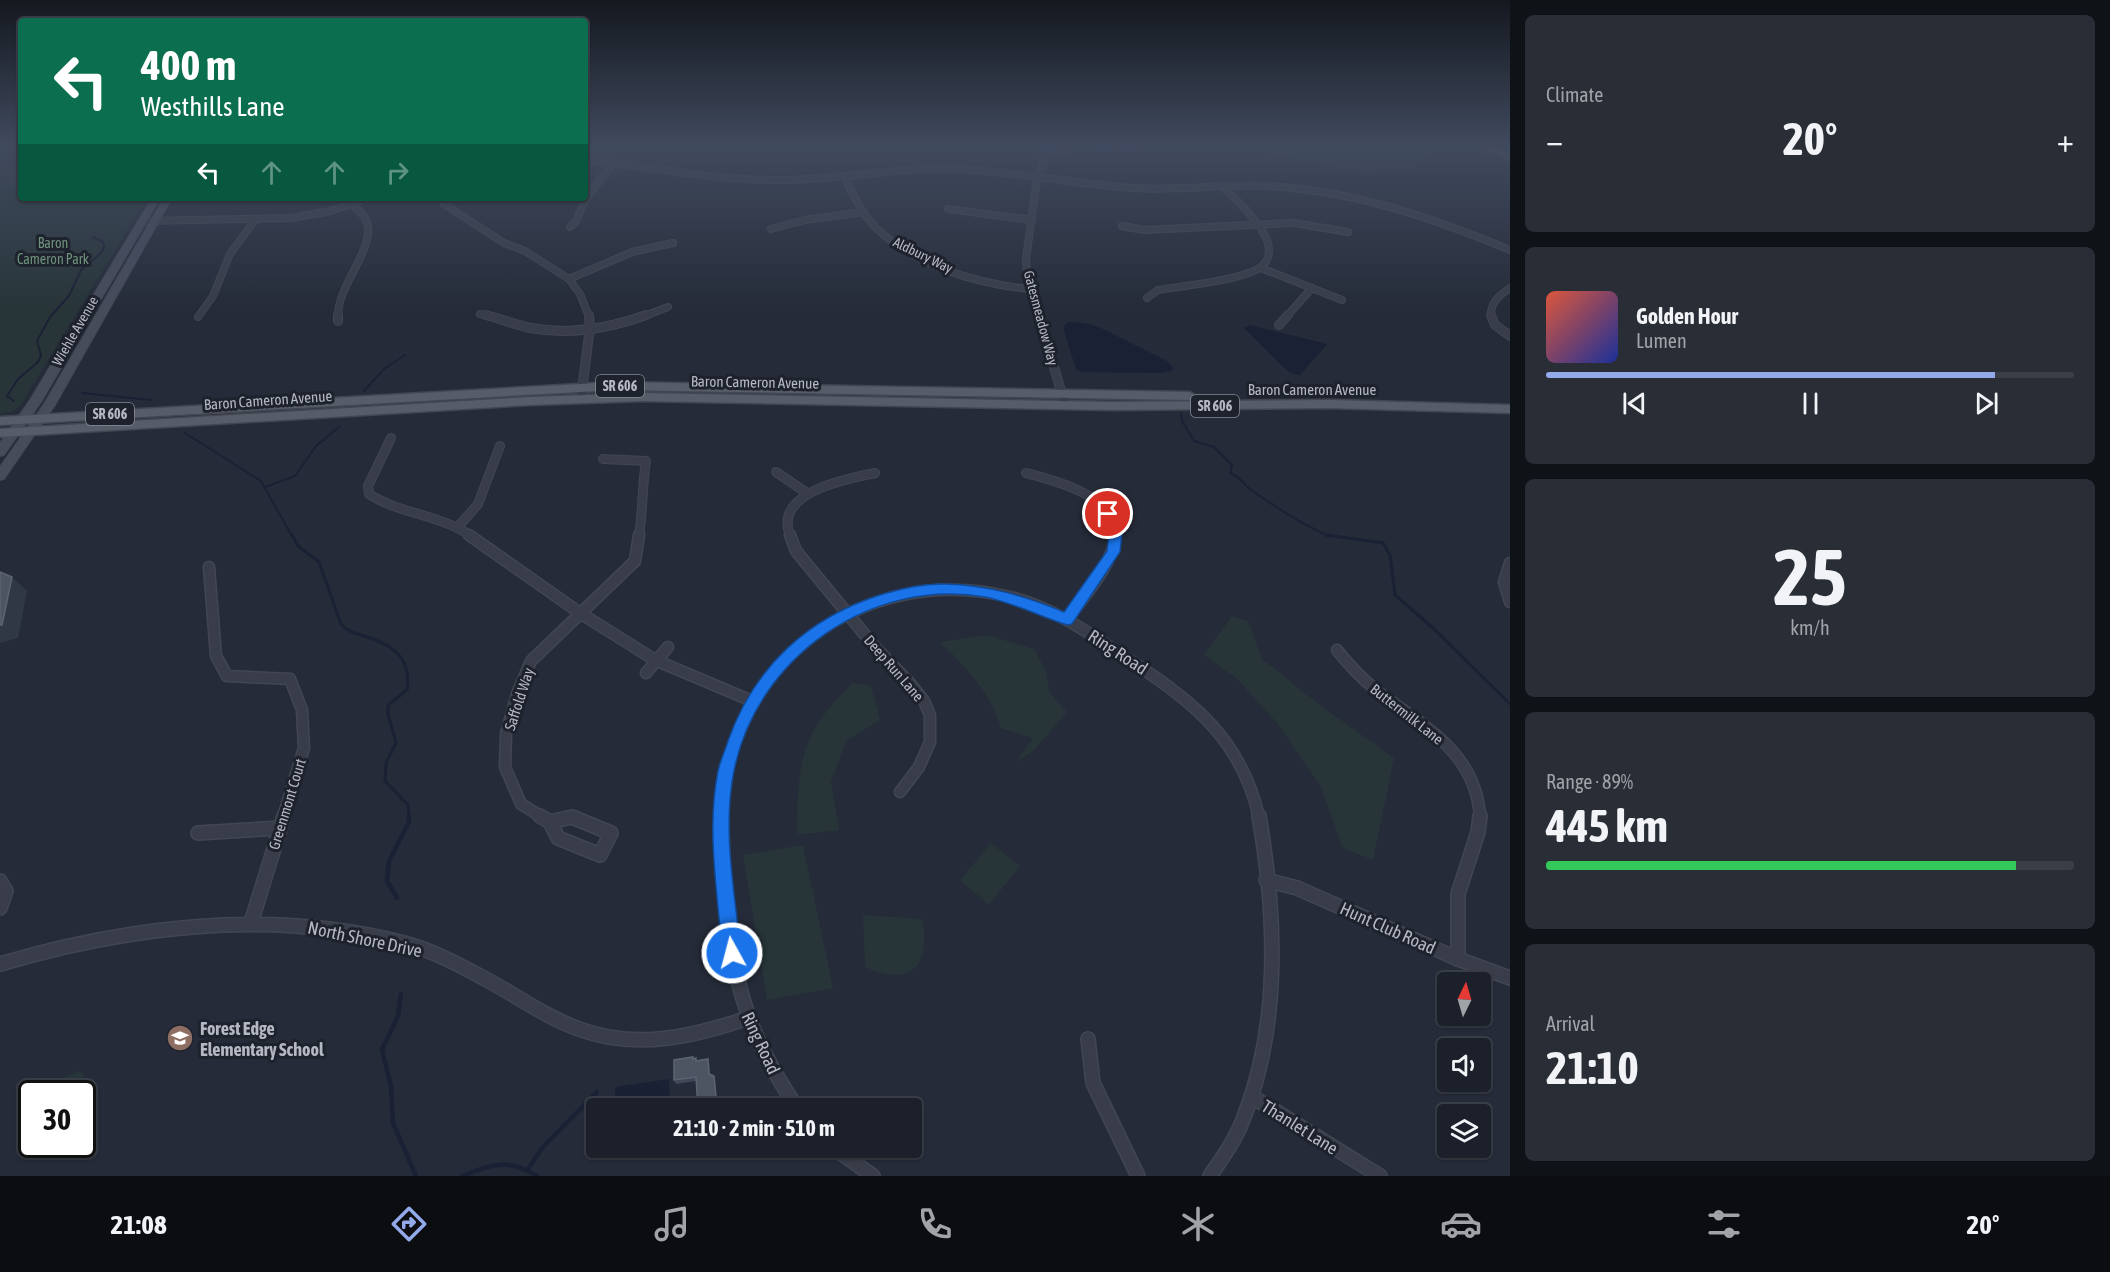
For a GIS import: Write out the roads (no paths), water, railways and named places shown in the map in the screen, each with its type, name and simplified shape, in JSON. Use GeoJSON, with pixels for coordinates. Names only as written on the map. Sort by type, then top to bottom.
{"type":"FeatureCollection","features":[{"type":"Feature","properties":{"kind":"main road","name":"Wiehle Avenue"},"geometry":{"type":"LineString","coordinates":[[0,452],[23,419],[154,201]]}},
{"type":"Feature","properties":{"kind":"main road","name":"Wiehle Avenue"},"geometry":{"type":"LineString","coordinates":[[0,476],[40,418],[166,201]]}},
{"type":"Feature","properties":{"kind":"main road","name":"Baron Cameron Avenue"},"geometry":{"type":"LineString","coordinates":[[0,433],[581,392]]}},
{"type":"Feature","properties":{"kind":"main road","name":"Baron Cameron Avenue"},"geometry":{"type":"LineString","coordinates":[[0,421],[581,392],[686,397],[1064,400],[1178,396],[1340,395],[1510,398]]}},
{"type":"Feature","properties":{"kind":"main road","name":"Baron Cameron Avenue"},"geometry":{"type":"LineString","coordinates":[[1064,400],[1158,407],[1329,404],[1510,408]]}},
{"type":"Feature","properties":{"kind":"street","name":"Aldbury Way"},"geometry":{"type":"LineString","coordinates":[[856,200],[863,212],[883,234],[917,255],[983,282],[1030,289]]}},
{"type":"Feature","properties":{"kind":"street","name":"Gatesmeadow Way"},"geometry":{"type":"LineString","coordinates":[[1034,200],[1026,265],[1030,289],[1064,400]]}},
{"type":"Feature","properties":{"kind":"street"},"geometry":{"type":"LineString","coordinates":[[1147,298],[1158,290],[1238,276],[1261,268],[1269,259],[1271,248],[1266,235],[1234,200]]}},
{"type":"Feature","properties":{"kind":"street"},"geometry":{"type":"LineString","coordinates":[[1365,200],[1438,220],[1510,250]]}},
{"type":"Feature","properties":{"kind":"street"},"geometry":{"type":"LineString","coordinates":[[144,221],[305,217],[360,201]]}},
{"type":"Feature","properties":{"kind":"street"},"geometry":{"type":"LineString","coordinates":[[570,227],[575,223],[585,201]]}},
{"type":"Feature","properties":{"kind":"street"},"geometry":{"type":"LineString","coordinates":[[338,321],[338,301],[346,281],[366,248],[370,234],[366,216],[352,204]]}},
{"type":"Feature","properties":{"kind":"street"},"geometry":{"type":"LineString","coordinates":[[444,204],[504,243],[525,251],[569,279],[588,311],[590,327],[581,392]]}},
{"type":"Feature","properties":{"kind":"street"},"geometry":{"type":"LineString","coordinates":[[948,209],[1032,220]]}},
{"type":"Feature","properties":{"kind":"street"},"geometry":{"type":"LineString","coordinates":[[771,229],[805,220],[863,212]]}},
{"type":"Feature","properties":{"kind":"street"},"geometry":{"type":"LineString","coordinates":[[198,318],[213,296],[230,254],[255,220]]}},
{"type":"Feature","properties":{"kind":"street"},"geometry":{"type":"LineString","coordinates":[[1122,226],[1144,230],[1256,224],[1306,224],[1348,232]]}},
{"type":"Feature","properties":{"kind":"street"},"geometry":{"type":"LineString","coordinates":[[569,279],[632,252],[673,243]]}},
{"type":"Feature","properties":{"kind":"street"},"geometry":{"type":"LineString","coordinates":[[1261,268],[1342,300]]}},
{"type":"Feature","properties":{"kind":"street"},"geometry":{"type":"LineString","coordinates":[[1280,325],[1312,288]]}},
{"type":"Feature","properties":{"kind":"street"},"geometry":{"type":"LineString","coordinates":[[1510,288],[1493,302],[1490,314],[1495,326],[1510,336]]}},
{"type":"Feature","properties":{"kind":"street"},"geometry":{"type":"LineString","coordinates":[[480,314],[542,330],[623,323],[668,307]]}},
{"type":"Feature","properties":{"kind":"street"},"geometry":{"type":"LineString","coordinates":[[391,438],[368,486],[369,494],[378,500],[434,517],[458,527],[580,613],[655,660],[752,701]]}},
{"type":"Feature","properties":{"kind":"street"},"geometry":{"type":"LineString","coordinates":[[458,527],[478,504],[500,446]]}},
{"type":"Feature","properties":{"kind":"street","name":"Saffold Way"},"geometry":{"type":"LineString","coordinates":[[550,822],[572,817],[611,833],[600,855],[558,838],[550,822],[521,804],[505,767],[506,734],[517,694],[531,661],[635,561],[643,510],[641,490],[646,461],[603,459]]}},
{"type":"Feature","properties":{"kind":"street"},"geometry":{"type":"LineString","coordinates":[[777,472],[807,493],[824,485],[876,473]]}},
{"type":"Feature","properties":{"kind":"street"},"geometry":{"type":"LineString","coordinates":[[1026,473],[1072,486],[1092,498],[1108,514],[1116,534],[1114,552],[1067,620]]}},
{"type":"Feature","properties":{"kind":"street","name":"Deep Run Lane"},"geometry":{"type":"LineString","coordinates":[[807,493],[793,507],[789,515],[788,533],[791,543],[886,660],[913,686],[927,708],[932,735],[930,749],[914,778],[900,792]]}},
{"type":"Feature","properties":{"kind":"street"},"geometry":{"type":"LineString","coordinates":[[1510,563],[1504,578],[1506,595],[1510,602]]}},
{"type":"Feature","properties":{"kind":"street","name":"Greenmont Court"},"geometry":{"type":"LineString","coordinates":[[209,567],[216,656],[227,676],[290,679],[302,710],[304,748],[250,923]]}},
{"type":"Feature","properties":{"kind":"street","name":"Ring Road"},"geometry":{"type":"LineString","coordinates":[[791,1098],[763,1054],[748,1018],[734,970],[729,936],[721,825],[726,771],[732,746],[752,701],[775,670],[818,630],[847,614],[894,596],[943,589],[1006,596],[1067,620],[1180,694],[1213,724],[1228,743],[1250,782],[1257,805],[1273,945],[1271,987],[1267,1020],[1251,1096],[1239,1133],[1223,1161],[1210,1176]]}},
{"type":"Feature","properties":{"kind":"street"},"geometry":{"type":"LineString","coordinates":[[646,673],[668,647]]}},
{"type":"Feature","properties":{"kind":"street","name":"Buttermilk Lane"},"geometry":{"type":"LineString","coordinates":[[1336,650],[1364,682],[1443,741],[1462,763],[1475,787],[1480,817],[1460,886],[1458,959]]}},
{"type":"Feature","properties":{"kind":"street"},"geometry":{"type":"LineString","coordinates":[[198,833],[280,828]]}},
{"type":"Feature","properties":{"kind":"street","name":"Hunt Club Road"},"geometry":{"type":"LineString","coordinates":[[1266,880],[1297,888],[1458,959],[1510,978]]}},
{"type":"Feature","properties":{"kind":"street"},"geometry":{"type":"LineString","coordinates":[[0,881],[6,891],[0,908]]}},
{"type":"Feature","properties":{"kind":"street","name":"North Shore Drive"},"geometry":{"type":"LineString","coordinates":[[0,964],[104,938],[250,923],[322,927],[407,944],[462,966],[567,1023],[604,1036],[652,1040],[680,1038],[715,1030],[748,1018]]}},
{"type":"Feature","properties":{"kind":"street"},"geometry":{"type":"LineString","coordinates":[[1089,1039],[1090,1065],[1096,1092],[1138,1176]]}},
{"type":"Feature","properties":{"kind":"street","name":"Thanlet Lane"},"geometry":{"type":"LineString","coordinates":[[1251,1096],[1380,1176]]}},
{"type":"Feature","properties":{"kind":"street"},"geometry":{"type":"LineString","coordinates":[[848,1158],[873,1176]]}},
{"type":"Feature","properties":{"kind":"water"},"geometry":{"type":"Polygon","coordinates":[[[1068,322],[1099,327],[1167,361],[1173,367],[1172,371],[1159,373],[1082,372],[1076,369],[1064,331],[1068,322]]]}},
{"type":"Feature","properties":{"kind":"water"},"geometry":{"type":"Polygon","coordinates":[[[1250,325],[1327,344],[1300,375],[1291,373],[1244,328],[1250,325]]]}},
{"type":"Feature","properties":{"kind":"water"},"geometry":{"type":"Polygon","coordinates":[[[669,1079],[670,1098],[615,1098],[615,1087],[669,1079]]]}},
{"type":"Feature","properties":{"kind":"waterway"},"geometry":{"type":"LineString","coordinates":[[14,401],[7,396],[18,379],[38,362],[41,355],[37,341],[50,317],[69,296],[81,270],[101,253],[104,247],[103,242],[93,237]]}},
{"type":"Feature","properties":{"kind":"waterway"},"geometry":{"type":"LineString","coordinates":[[364,391],[384,369],[405,355]]}},
{"type":"Feature","properties":{"kind":"waterway"},"geometry":{"type":"LineString","coordinates":[[82,393],[151,400]]}},
{"type":"Feature","properties":{"kind":"waterway"},"geometry":{"type":"LineString","coordinates":[[1181,414],[1182,421],[1194,441],[1214,447],[1232,465],[1230,473],[1279,509],[1327,535]]}},
{"type":"Feature","properties":{"kind":"waterway"},"geometry":{"type":"LineString","coordinates":[[265,487],[295,476],[316,446],[339,427]]}},
{"type":"Feature","properties":{"kind":"waterway"},"geometry":{"type":"LineString","coordinates":[[185,433],[261,481],[292,536]]}},
{"type":"Feature","properties":{"kind":"waterway"},"geometry":{"type":"LineString","coordinates":[[292,535],[298,546],[319,562],[341,624],[351,632],[388,646],[400,656],[404,663],[407,671],[407,690],[388,705],[388,714],[396,743],[386,763],[385,781],[408,805],[409,817]]}},
{"type":"Feature","properties":{"kind":"waterway"},"geometry":{"type":"LineString","coordinates":[[1327,535],[1383,543],[1390,555],[1395,595],[1433,628],[1510,704]]}},
{"type":"Feature","properties":{"kind":"waterway"},"geometry":{"type":"LineString","coordinates":[[397,898],[387,881],[389,861],[409,822],[409,817]]}},
{"type":"Feature","properties":{"kind":"waterway"},"geometry":{"type":"LineString","coordinates":[[401,994],[398,1016],[382,1050],[391,1086],[393,1123],[416,1176]]}},
{"type":"Feature","properties":{"kind":"waterway"},"geometry":{"type":"LineString","coordinates":[[528,1169],[542,1148],[597,1092]]}},
{"type":"Feature","properties":{"kind":"waterway"},"geometry":{"type":"LineString","coordinates":[[462,1176],[482,1168],[500,1165],[518,1167],[537,1176]]}},
{"type":"Feature","properties":{"kind":"place","name":"Forest Edge Elementary School"},"geometry":{"type":"Point","coordinates":[180,1038]}},
{"type":"Feature","properties":{"kind":"park label","name":"Baron Cameron Park"},"geometry":{"type":"Point","coordinates":[53,252]}}]}
